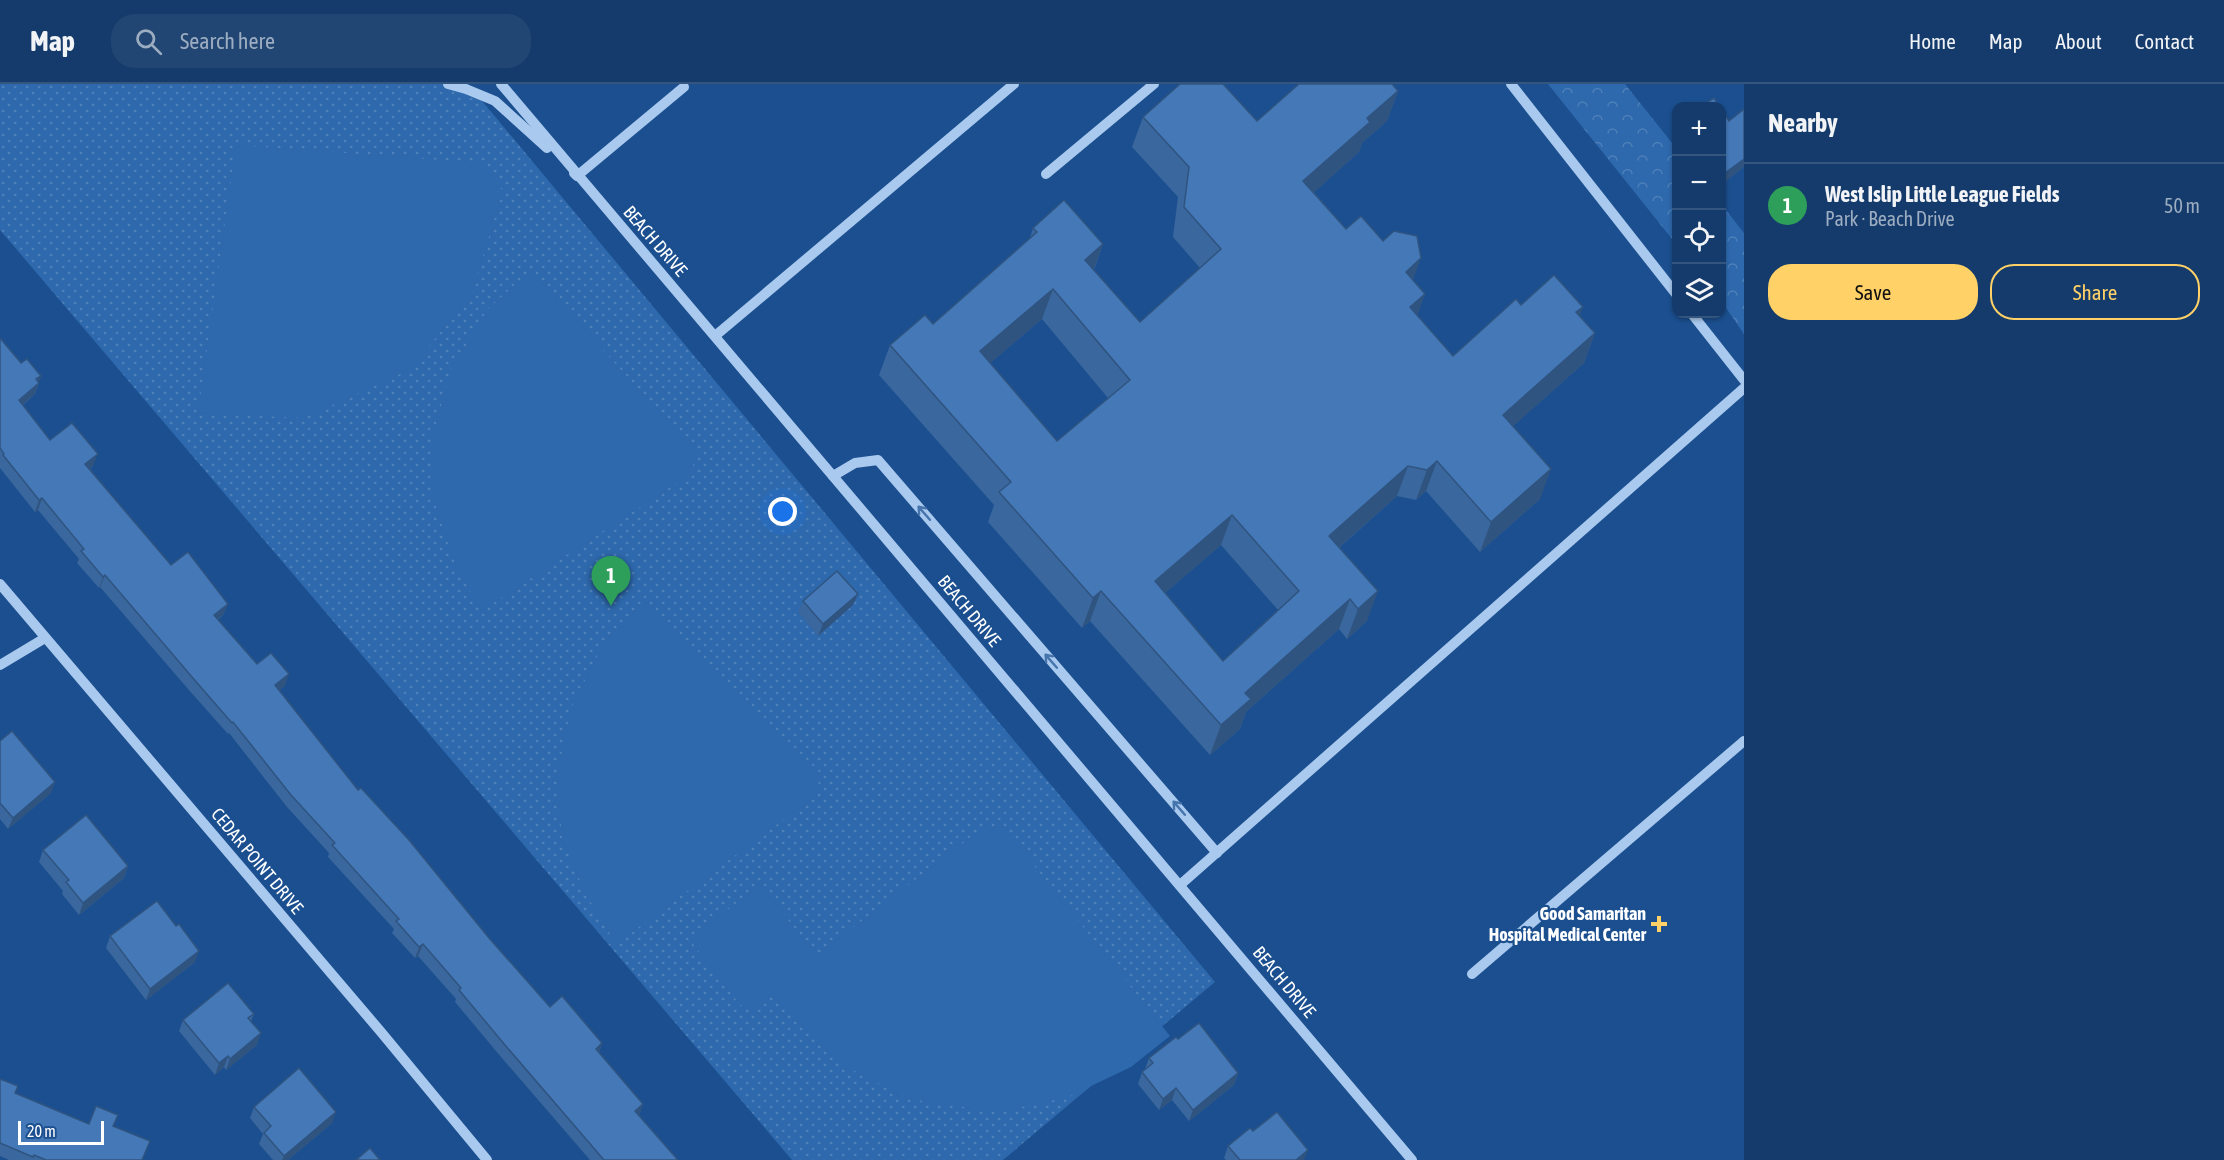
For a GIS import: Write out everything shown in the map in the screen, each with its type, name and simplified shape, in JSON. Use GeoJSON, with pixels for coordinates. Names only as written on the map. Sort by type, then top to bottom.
{"type":"FeatureCollection","features":[{"type":"Feature","properties":{"kind":"street"},"geometry":{"type":"LineString","coordinates":[[448,84],[466,86],[495,101],[578,176],[684,87]]}},
{"type":"Feature","properties":{"kind":"street","name":"BEACH DRIVE"},"geometry":{"type":"LineString","coordinates":[[501,84],[1412,1160]]}},
{"type":"Feature","properties":{"kind":"street"},"geometry":{"type":"LineString","coordinates":[[715,336],[1014,84]]}},
{"type":"Feature","properties":{"kind":"street"},"geometry":{"type":"LineString","coordinates":[[1046,174],[1154,84]]}},
{"type":"Feature","properties":{"kind":"street"},"geometry":{"type":"LineString","coordinates":[[1511,84],[1672,288]]}},
{"type":"Feature","properties":{"kind":"street"},"geometry":{"type":"LineString","coordinates":[[1695,318],[1744,380]]}},
{"type":"Feature","properties":{"kind":"street"},"geometry":{"type":"LineString","coordinates":[[1180,885],[1744,388]]}},
{"type":"Feature","properties":{"kind":"street"},"geometry":{"type":"LineString","coordinates":[[833,476],[855,463],[878,460],[1217,853]]}},
{"type":"Feature","properties":{"kind":"street","name":"CEDAR POINT DRIVE"},"geometry":{"type":"LineString","coordinates":[[0,584],[366,1014],[487,1160]]}},
{"type":"Feature","properties":{"kind":"street"},"geometry":{"type":"LineString","coordinates":[[0,665],[45,638]]}},
{"type":"Feature","properties":{"kind":"street"},"geometry":{"type":"LineString","coordinates":[[1472,974],[1744,741]]}},
{"type":"Feature","properties":{"kind":"green space"},"geometry":{"type":"Polygon","coordinates":[[[0,84],[468,84],[1215,982],[1003,1160],[792,1160],[0,230],[0,84]]]}},
{"type":"Feature","properties":{"kind":"green space"},"geometry":{"type":"Polygon","coordinates":[[[1548,84],[1625,84],[1672,143],[1672,239],[1548,84]]]}},
{"type":"Feature","properties":{"kind":"green space"},"geometry":{"type":"Polygon","coordinates":[[[236,145],[480,163],[503,191],[472,292],[411,369],[304,418],[198,413],[236,145]]]}},
{"type":"Feature","properties":{"kind":"green space"},"geometry":{"type":"Polygon","coordinates":[[[1726,210],[1744,233],[1744,334],[1726,308],[1726,210]]]}},
{"type":"Feature","properties":{"kind":"green space"},"geometry":{"type":"Polygon","coordinates":[[[531,270],[695,452],[692,473],[481,611],[453,559],[434,500],[432,439],[450,372],[487,310],[531,270]]]}},
{"type":"Feature","properties":{"kind":"green space"},"geometry":{"type":"Polygon","coordinates":[[[645,600],[819,772],[818,794],[616,944],[585,893],[562,837],[557,775],[571,708],[604,643],[645,600]]]}},
{"type":"Feature","properties":{"kind":"green space"},"geometry":{"type":"Polygon","coordinates":[[[985,826],[1004,828],[1170,1036],[1131,1067],[1068,1097],[998,1112],[909,1099],[837,1062],[769,994],[751,1008],[740,1005],[690,940],[760,884],[816,956],[985,826]]]}},
{"type":"Feature","properties":{"kind":"building"},"geometry":{"type":"Polygon","coordinates":[[[1180,84],[1223,84],[1257,121],[1299,84],[1392,84],[1398,91],[1367,118],[1370,122],[1303,181],[1346,229],[1361,216],[1383,241],[1394,231],[1417,236],[1421,258],[1406,272],[1425,294],[1410,307],[1453,356],[1516,299],[1521,305],[1554,275],[1583,307],[1576,312],[1595,333],[1503,415],[1551,469],[1491,522],[1437,461],[1427,470],[1408,466],[1329,536],[1378,591],[1358,609],[1350,599],[1245,693],[1251,699],[1221,725],[1101,591],[1093,598],[999,492],[1011,482],[890,345],[925,315],[933,324],[1037,232],[1033,228],[1064,200],[1103,244],[1085,260],[1140,322],[1221,249],[1184,207],[1189,167],[1143,117],[1180,84]],[[1053,289],[980,351],[1057,441],[1130,380],[1053,289]],[[1232,515],[1155,581],[1223,661],[1299,591],[1232,515]]]}},
{"type":"Feature","properties":{"kind":"building"},"geometry":{"type":"Polygon","coordinates":[[[1744,109],[1744,159],[1726,172],[1726,116],[1729,121],[1744,109]]]}},
{"type":"Feature","properties":{"kind":"building"},"geometry":{"type":"Polygon","coordinates":[[[0,338],[21,363],[27,359],[41,376],[36,379],[39,383],[19,400],[50,440],[72,423],[98,454],[85,464],[171,565],[188,552],[228,604],[214,615],[257,664],[271,653],[289,674],[275,685],[358,790],[361,788],[409,840],[489,938],[550,1007],[562,996],[602,1043],[596,1049],[643,1104],[635,1111],[678,1160],[604,1160],[505,1045],[423,944],[419,947],[396,921],[399,919],[332,845],[335,843],[291,795],[233,722],[105,575],[103,577],[81,551],[84,549],[42,498],[39,500],[3,455],[0,448],[0,338]]]}},
{"type":"Feature","properties":{"kind":"building"},"geometry":{"type":"Polygon","coordinates":[[[837,571],[858,594],[823,624],[803,601],[837,571]]]}},
{"type":"Feature","properties":{"kind":"building"},"geometry":{"type":"Polygon","coordinates":[[[12,731],[55,782],[13,818],[0,803],[0,741],[12,731]]]}},
{"type":"Feature","properties":{"kind":"building"},"geometry":{"type":"Polygon","coordinates":[[[86,815],[128,866],[83,903],[66,882],[69,880],[43,850],[86,815]]]}},
{"type":"Feature","properties":{"kind":"building"},"geometry":{"type":"Polygon","coordinates":[[[157,901],[176,926],[179,924],[199,951],[150,989],[110,936],[157,901]]]}},
{"type":"Feature","properties":{"kind":"building"},"geometry":{"type":"Polygon","coordinates":[[[228,983],[254,1014],[248,1018],[261,1033],[230,1059],[228,1056],[219,1063],[183,1020],[228,983]]]}},
{"type":"Feature","properties":{"kind":"building"},"geometry":{"type":"Polygon","coordinates":[[[1199,1023],[1238,1073],[1193,1110],[1176,1088],[1163,1099],[1142,1072],[1153,1063],[1149,1058],[1199,1023]]]}},
{"type":"Feature","properties":{"kind":"building"},"geometry":{"type":"Polygon","coordinates":[[[299,1068],[336,1112],[284,1156],[264,1133],[271,1126],[254,1107],[299,1068]]]}},
{"type":"Feature","properties":{"kind":"building"},"geometry":{"type":"Polygon","coordinates":[[[0,1079],[18,1086],[15,1093],[89,1124],[96,1106],[118,1115],[113,1126],[150,1141],[142,1160],[46,1160],[0,1143],[0,1079]]]}},
{"type":"Feature","properties":{"kind":"building"},"geometry":{"type":"Polygon","coordinates":[[[1277,1112],[1308,1150],[1296,1160],[1240,1160],[1228,1146],[1250,1128],[1253,1131],[1277,1112]]]}},
{"type":"Feature","properties":{"kind":"building"},"geometry":{"type":"Polygon","coordinates":[[[370,1148],[380,1160],[356,1160],[370,1148]]]}},
{"type":"Feature","properties":{"kind":"place","name":"West Islip Little League Fields"},"geometry":{"type":"Point","coordinates":[611,606]}},
{"type":"Feature","properties":{"kind":"place","name":"Good Samaritan Hospital Medical Center"},"geometry":{"type":"Point","coordinates":[1659,924]}}]}
